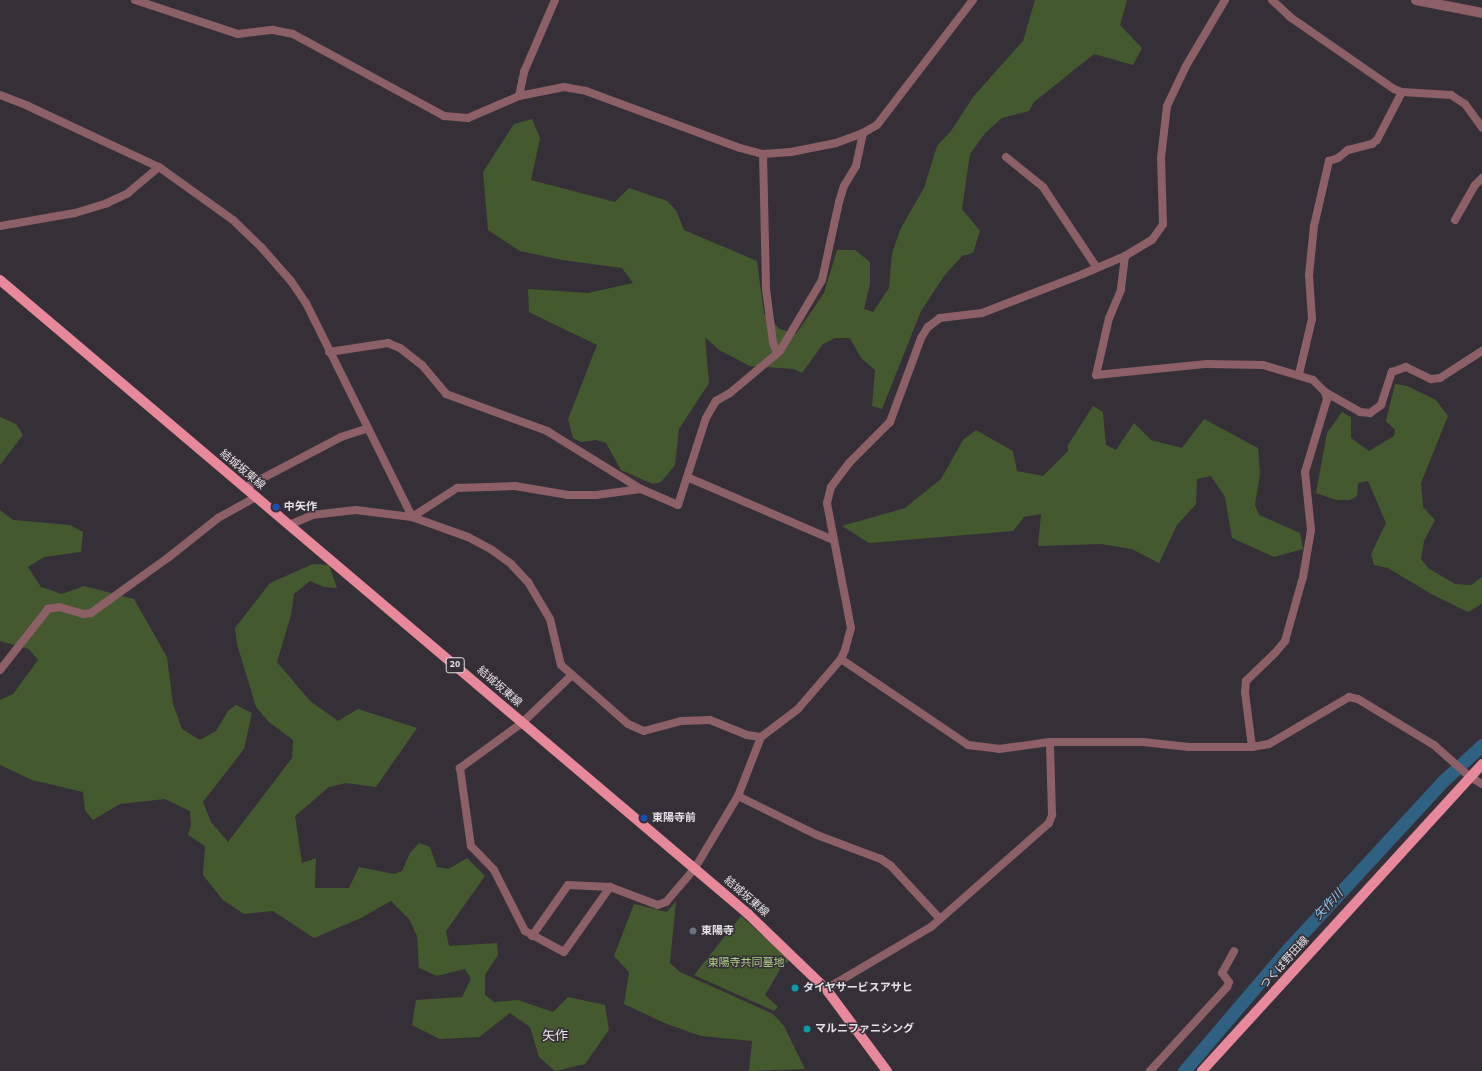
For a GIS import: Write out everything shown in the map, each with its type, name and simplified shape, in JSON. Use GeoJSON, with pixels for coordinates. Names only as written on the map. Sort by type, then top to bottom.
{"type":"FeatureCollection","features":[{"type":"Feature","properties":{"kind":"main road","name":"結城坂東線"},"geometry":{"type":"LineString","coordinates":[[0,280],[695,868],[783,946],[826,989],[887,1071]]}},
{"type":"Feature","properties":{"kind":"main road","name":"つくば野田線"},"geometry":{"type":"LineString","coordinates":[[1202,1071],[1467,774],[1482,764]]}},
{"type":"Feature","properties":{"kind":"street"},"geometry":{"type":"LineString","coordinates":[[135,0],[238,34],[273,30],[293,34],[444,116],[468,118],[519,96],[564,88],[586,91],[740,148],[763,154],[791,152],[836,143],[863,133],[886,114],[973,0]]}},
{"type":"Feature","properties":{"kind":"street"},"geometry":{"type":"LineString","coordinates":[[519,96],[524,72],[555,0]]}},
{"type":"Feature","properties":{"kind":"street"},"geometry":{"type":"LineString","coordinates":[[532,936],[568,885],[610,887],[658,905],[666,902],[695,868],[738,796],[761,737],[798,709],[841,659],[851,628],[827,503],[831,487],[850,462],[890,422],[914,353],[928,327],[940,318],[948,315],[982,314],[1125,256],[1152,240],[1163,224],[1161,158],[1168,106],[1186,66],[1225,0]]}},
{"type":"Feature","properties":{"kind":"street"},"geometry":{"type":"LineString","coordinates":[[1272,0],[1290,17],[1402,92],[1451,95],[1465,104],[1482,127]]}},
{"type":"Feature","properties":{"kind":"street"},"geometry":{"type":"LineString","coordinates":[[1416,0],[1482,13]]}},
{"type":"Feature","properties":{"kind":"street"},"geometry":{"type":"LineString","coordinates":[[1300,374],[1312,319],[1309,275],[1314,226],[1329,161],[1338,158],[1348,150],[1372,144],[1377,140],[1402,92]]}},
{"type":"Feature","properties":{"kind":"street"},"geometry":{"type":"LineString","coordinates":[[0,95],[34,109],[159,167],[233,220],[274,260],[306,303],[358,412],[368,428],[412,517]]}},
{"type":"Feature","properties":{"kind":"street"},"geometry":{"type":"LineString","coordinates":[[329,352],[388,343],[400,348],[417,361],[446,394],[547,431],[640,489],[678,505],[706,418],[716,400],[730,393],[768,363],[822,280],[839,202],[844,186],[856,166],[863,133]]}},
{"type":"Feature","properties":{"kind":"street"},"geometry":{"type":"LineString","coordinates":[[763,154],[766,289],[773,343],[776,352]]}},
{"type":"Feature","properties":{"kind":"street"},"geometry":{"type":"LineString","coordinates":[[1006,158],[1043,187],[1097,268]]}},
{"type":"Feature","properties":{"kind":"street"},"geometry":{"type":"LineString","coordinates":[[0,226],[75,212],[106,204],[128,193],[159,167]]}},
{"type":"Feature","properties":{"kind":"street"},"geometry":{"type":"LineString","coordinates":[[1456,220],[1475,185],[1482,178]]}},
{"type":"Feature","properties":{"kind":"street"},"geometry":{"type":"LineString","coordinates":[[1125,256],[1121,290],[1109,318],[1096,375],[1237,363],[1263,365],[1300,374],[1313,380],[1325,392],[1360,412],[1370,413],[1381,405],[1392,372],[1406,366],[1431,379],[1440,378],[1482,351]]}},
{"type":"Feature","properties":{"kind":"street"},"geometry":{"type":"LineString","coordinates":[[1252,748],[1245,692],[1246,681],[1275,653],[1285,640],[1303,577],[1311,530],[1305,472],[1327,399],[1325,392]]}},
{"type":"Feature","properties":{"kind":"street"},"geometry":{"type":"LineString","coordinates":[[244,488],[341,437],[368,428]]}},
{"type":"Feature","properties":{"kind":"street"},"geometry":{"type":"LineString","coordinates":[[686,477],[833,540]]}},
{"type":"Feature","properties":{"kind":"street"},"geometry":{"type":"LineString","coordinates":[[412,517],[458,488],[515,486],[568,495],[596,495],[640,489]]}},
{"type":"Feature","properties":{"kind":"street"},"geometry":{"type":"LineString","coordinates":[[0,670],[48,609],[60,607],[84,614],[91,613],[135,583],[218,518],[256,497]]}},
{"type":"Feature","properties":{"kind":"street"},"geometry":{"type":"LineString","coordinates":[[289,525],[312,515],[356,510],[412,517],[468,538],[492,550],[511,564],[528,582],[550,619],[561,665],[628,724],[644,731],[697,719],[710,720],[747,735],[761,737]]}},
{"type":"Feature","properties":{"kind":"street"},"geometry":{"type":"LineString","coordinates":[[841,659],[968,745],[999,749],[1050,742],[1143,742],[1189,747],[1252,748],[1269,744],[1349,697],[1358,698],[1451,758],[1467,774],[1482,784]]}},
{"type":"Feature","properties":{"kind":"street"},"geometry":{"type":"LineString","coordinates":[[572,675],[522,723],[460,768],[470,846],[494,870],[525,931],[564,952],[610,887]]}},
{"type":"Feature","properties":{"kind":"street"},"geometry":{"type":"LineString","coordinates":[[826,989],[924,932],[1049,823],[1052,815],[1050,742]]}},
{"type":"Feature","properties":{"kind":"street"},"geometry":{"type":"LineString","coordinates":[[738,796],[817,835],[881,859],[891,866],[940,919]]}},
{"type":"Feature","properties":{"kind":"street"},"geometry":{"type":"LineString","coordinates":[[1150,1071],[1229,984],[1222,973],[1234,951]]}},
{"type":"Feature","properties":{"kind":"green space"},"geometry":{"type":"Polygon","coordinates":[[[1035,0],[1127,0],[1120,25],[1142,48],[1133,65],[1094,54],[1034,102],[1029,111],[1002,118],[986,132],[970,154],[962,209],[980,231],[973,253],[962,256],[944,276],[921,311],[882,409],[872,406],[875,370],[861,358],[850,338],[835,338],[823,344],[802,373],[794,369],[750,366],[719,350],[705,337],[709,383],[679,429],[675,465],[661,482],[653,484],[621,470],[606,443],[596,440],[581,442],[573,438],[568,419],[597,345],[529,312],[528,289],[588,293],[633,283],[622,268],[562,260],[520,251],[488,230],[483,172],[514,124],[532,119],[540,138],[531,180],[615,202],[629,188],[667,201],[676,210],[684,230],[757,261],[764,314],[780,329],[796,334],[824,293],[837,250],[855,250],[870,262],[870,284],[864,309],[873,312],[889,288],[892,253],[901,228],[924,188],[937,146],[951,131],[973,97],[1023,41],[1035,0]]]}},
{"type":"Feature","properties":{"kind":"green space"},"geometry":{"type":"Polygon","coordinates":[[[1395,384],[1407,386],[1436,400],[1448,416],[1421,483],[1423,507],[1435,520],[1424,541],[1421,559],[1428,568],[1455,584],[1471,585],[1482,577],[1482,604],[1468,612],[1433,595],[1388,568],[1374,565],[1371,554],[1386,523],[1368,481],[1358,483],[1357,496],[1350,500],[1336,500],[1316,493],[1327,433],[1342,412],[1351,417],[1351,438],[1369,451],[1394,436],[1395,430],[1386,421],[1395,384]]]}},
{"type":"Feature","properties":{"kind":"green space"},"geometry":{"type":"Polygon","coordinates":[[[1093,406],[1103,412],[1106,445],[1116,450],[1134,423],[1151,440],[1182,448],[1204,419],[1258,448],[1260,474],[1255,505],[1259,515],[1300,533],[1303,549],[1274,557],[1232,538],[1225,497],[1211,476],[1197,479],[1196,504],[1177,525],[1159,563],[1132,549],[1101,544],[1038,546],[1041,514],[1024,517],[1013,531],[869,543],[842,526],[905,508],[941,479],[963,440],[976,430],[1013,451],[1017,471],[1043,476],[1068,451],[1068,445],[1093,406]]]}},
{"type":"Feature","properties":{"kind":"green space"},"geometry":{"type":"Polygon","coordinates":[[[0,417],[16,424],[23,435],[0,465],[0,417]]]}},
{"type":"Feature","properties":{"kind":"green space"},"geometry":{"type":"Polygon","coordinates":[[[0,510],[13,520],[70,525],[83,532],[81,552],[44,557],[28,567],[41,587],[62,594],[84,586],[134,599],[167,657],[173,704],[182,729],[200,740],[216,731],[228,711],[236,705],[252,713],[244,749],[203,802],[211,822],[228,842],[292,758],[293,740],[269,722],[256,707],[237,644],[235,628],[270,583],[313,564],[329,565],[337,588],[324,587],[310,581],[294,594],[291,615],[277,662],[310,701],[338,721],[358,709],[417,728],[376,787],[346,783],[329,787],[295,816],[302,863],[316,858],[315,888],[349,888],[359,867],[394,874],[402,871],[410,853],[419,843],[430,847],[437,867],[449,869],[467,858],[485,876],[446,931],[449,946],[497,943],[498,955],[485,975],[485,995],[494,1002],[518,1000],[553,1012],[568,997],[605,1005],[609,1030],[585,1064],[555,1071],[539,1057],[530,1027],[510,1013],[479,1037],[440,1039],[412,1025],[416,1000],[462,997],[471,979],[465,969],[437,976],[419,968],[417,936],[409,919],[391,901],[361,918],[314,938],[273,911],[244,914],[223,900],[203,875],[205,846],[188,835],[191,825],[190,811],[165,799],[120,804],[93,820],[85,810],[83,792],[32,780],[0,765],[0,700],[13,694],[38,660],[29,649],[0,641],[0,510]]]}},
{"type":"Feature","properties":{"kind":"green space"},"geometry":{"type":"Polygon","coordinates":[[[676,901],[670,963],[680,972],[773,1014],[784,1026],[805,1069],[749,1071],[752,1041],[701,1036],[667,1024],[624,1004],[629,972],[614,956],[634,904],[667,912],[676,901]]]}},
{"type":"Feature","properties":{"kind":"green space","name":"東陽寺共同墓地"},"geometry":{"type":"Polygon","coordinates":[[[741,916],[790,960],[782,966],[765,995],[778,1007],[774,1011],[694,975],[741,916]]]}},
{"type":"Feature","properties":{"kind":"waterway","name":"矢作川"},"geometry":{"type":"LineString","coordinates":[[1184,1071],[1288,949],[1443,781],[1482,745]]}},
{"type":"Feature","properties":{"kind":"place","name":"中矢作"},"geometry":{"type":"Point","coordinates":[276,507]}},
{"type":"Feature","properties":{"kind":"place","name":"東陽寺前"},"geometry":{"type":"Point","coordinates":[644,818]}},
{"type":"Feature","properties":{"kind":"place","name":"東陽寺"},"geometry":{"type":"Point","coordinates":[693,931]}},
{"type":"Feature","properties":{"kind":"place","name":"タイヤサービスアサヒ"},"geometry":{"type":"Point","coordinates":[795,988]}},
{"type":"Feature","properties":{"kind":"place","name":"マルニファニシング"},"geometry":{"type":"Point","coordinates":[807,1029]}},
{"type":"Feature","properties":{"kind":"district","name":"矢作"},"geometry":{"type":"Point","coordinates":[555,1036]}}]}
